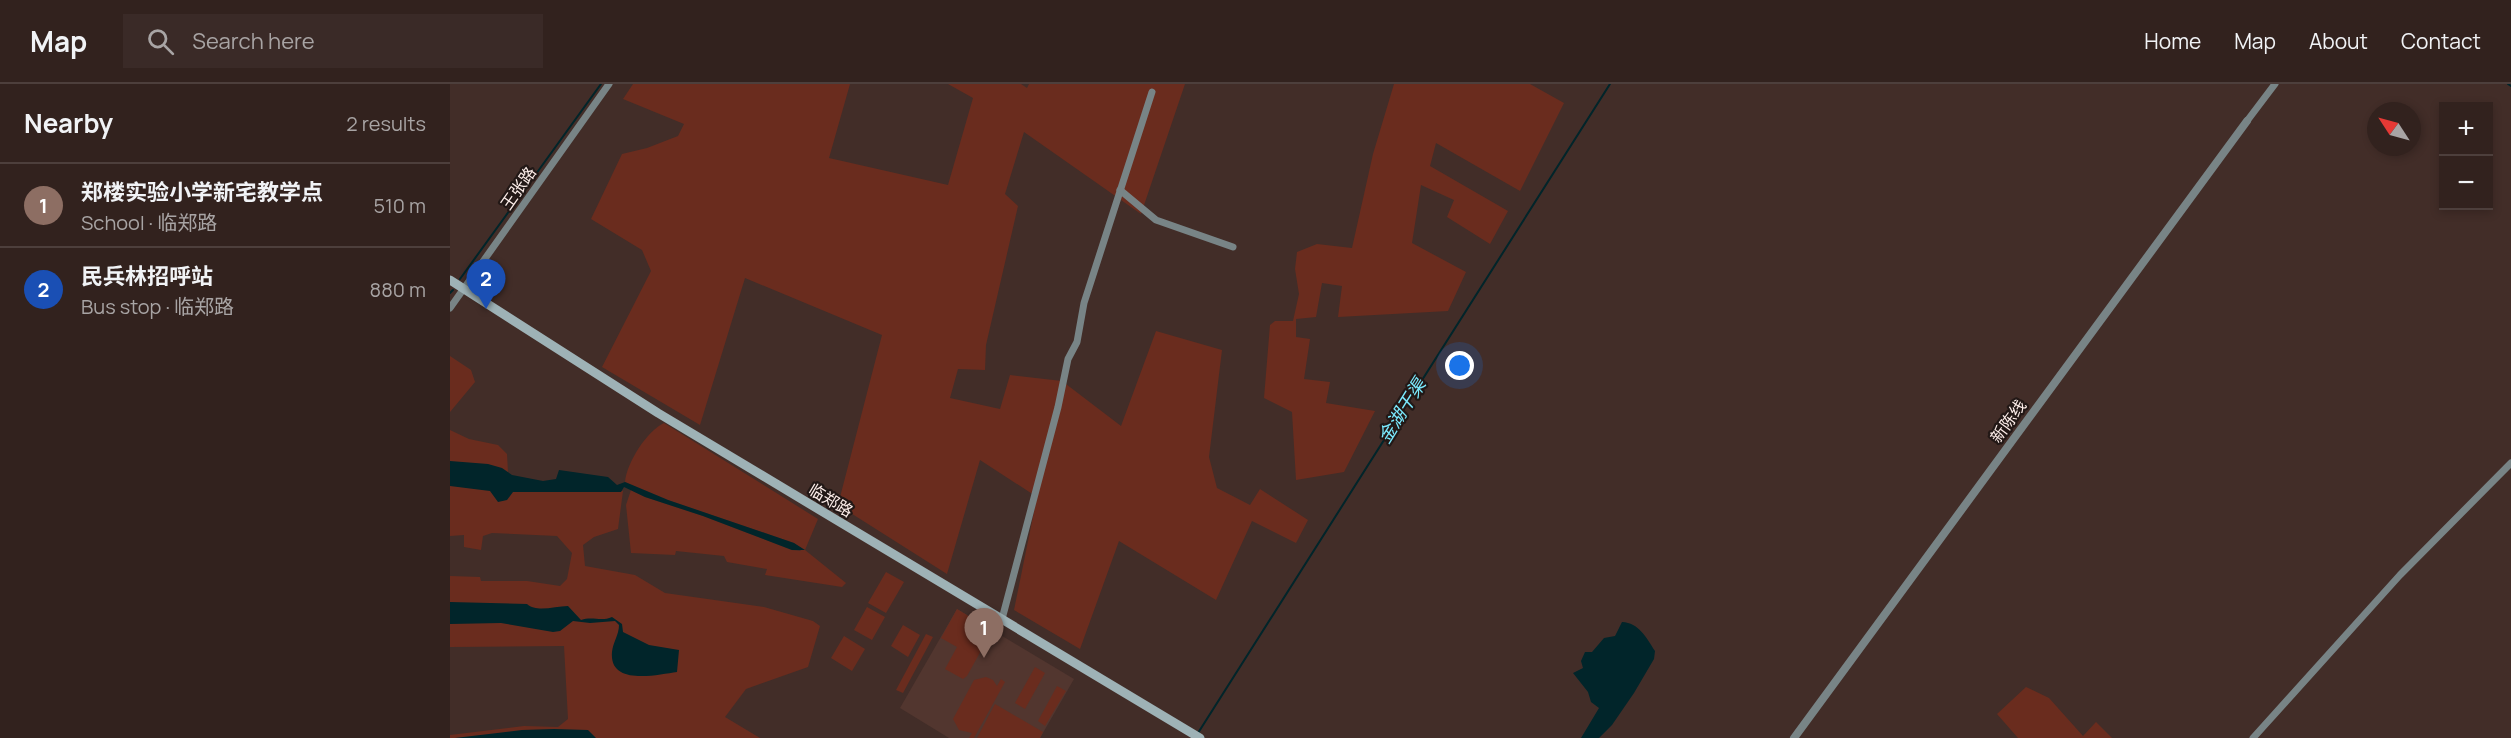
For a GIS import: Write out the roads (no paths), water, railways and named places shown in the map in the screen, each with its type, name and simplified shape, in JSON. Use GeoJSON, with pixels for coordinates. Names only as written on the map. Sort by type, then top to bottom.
{"type":"FeatureCollection","features":[{"type":"Feature","properties":{"kind":"main road","name":"临郑路"},"geometry":{"type":"LineString","coordinates":[[450,280],[658,413],[1200,738]]}},
{"type":"Feature","properties":{"kind":"street","name":"王张路"},"geometry":{"type":"LineString","coordinates":[[450,308],[609,84]]}},
{"type":"Feature","properties":{"kind":"street"},"geometry":{"type":"LineString","coordinates":[[2247,121],[2275,84]]}},
{"type":"Feature","properties":{"kind":"street"},"geometry":{"type":"LineString","coordinates":[[1002,619],[1058,407],[1068,359],[1077,342],[1084,303],[1152,92]]}},
{"type":"Feature","properties":{"kind":"street","name":"新陈线"},"geometry":{"type":"LineString","coordinates":[[1794,738],[2247,121]]}},
{"type":"Feature","properties":{"kind":"street"},"geometry":{"type":"LineString","coordinates":[[1120,190],[1156,220],[1233,247]]}},
{"type":"Feature","properties":{"kind":"street"},"geometry":{"type":"LineString","coordinates":[[2253,738],[2400,575],[2511,463]]}},
{"type":"Feature","properties":{"kind":"water"},"geometry":{"type":"Polygon","coordinates":[[[450,461],[488,464],[502,468],[512,475],[543,481],[556,479],[559,470],[608,477],[617,485],[625,482],[668,500],[794,543],[805,550],[792,550],[645,497],[624,487],[621,492],[513,492],[507,500],[498,502],[490,491],[450,486],[450,461]]]}},
{"type":"Feature","properties":{"kind":"water"},"geometry":{"type":"Polygon","coordinates":[[[450,602],[527,604],[541,609],[568,606],[581,620],[612,617],[622,624],[623,632],[649,645],[679,650],[677,672],[636,676],[618,670],[613,663],[612,652],[619,629],[615,621],[590,623],[573,621],[560,631],[553,632],[501,623],[450,624],[450,602]]]}},
{"type":"Feature","properties":{"kind":"water"},"geometry":{"type":"Polygon","coordinates":[[[1622,622],[1633,625],[1642,632],[1655,651],[1654,659],[1612,725],[1599,738],[1581,738],[1599,708],[1591,702],[1588,692],[1573,673],[1583,668],[1581,661],[1585,652],[1592,652],[1604,638],[1615,636],[1622,622]]]}},
{"type":"Feature","properties":{"kind":"water"},"geometry":{"type":"Polygon","coordinates":[[[522,730],[588,730],[596,738],[455,738],[522,730]]]}},
{"type":"Feature","properties":{"kind":"waterway"},"geometry":{"type":"LineString","coordinates":[[460,279],[601,84]]}},
{"type":"Feature","properties":{"kind":"waterway","name":"金湖干渠"},"geometry":{"type":"LineString","coordinates":[[1198,733],[1610,84]]}},
{"type":"Feature","properties":{"kind":"waterway"},"geometry":{"type":"LineString","coordinates":[[450,293],[453,290]]}},
{"type":"Feature","properties":{"kind":"place","name":"民兵林招呼站"},"geometry":{"type":"Point","coordinates":[486,309]}},
{"type":"Feature","properties":{"kind":"place","name":"郑楼实验小学新宅教学点"},"geometry":{"type":"Point","coordinates":[984,658]}}]}
